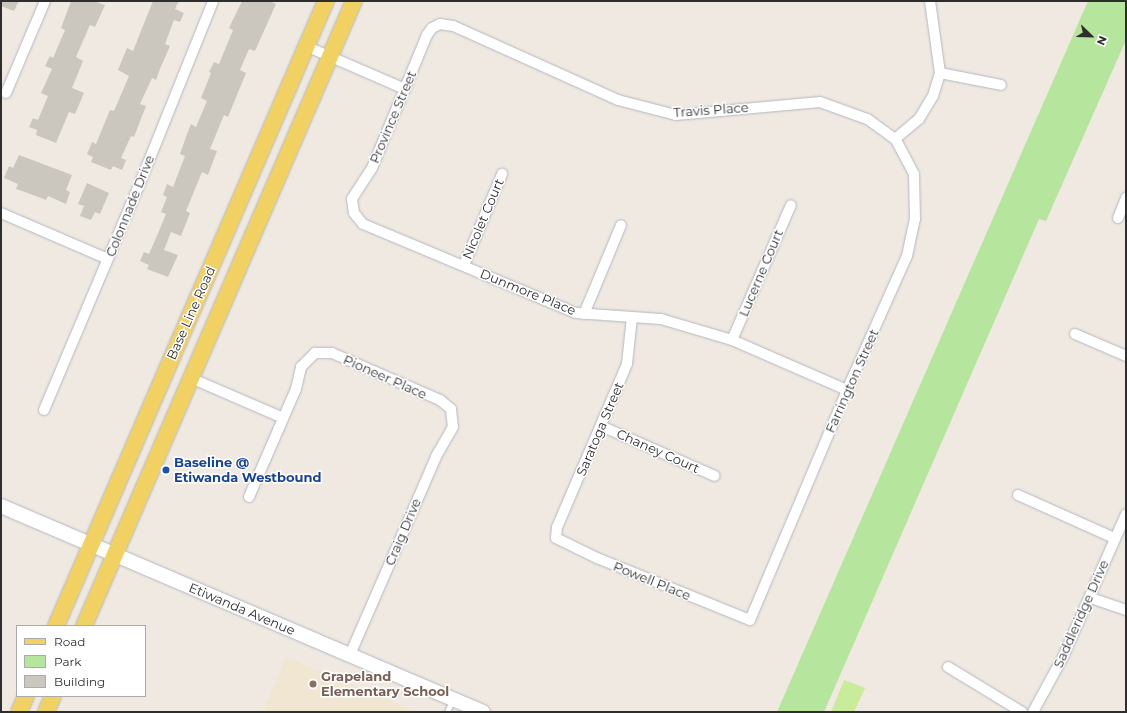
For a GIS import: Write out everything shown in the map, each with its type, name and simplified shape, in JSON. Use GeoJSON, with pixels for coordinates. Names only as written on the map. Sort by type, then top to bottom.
{"type":"FeatureCollection","features":[{"type":"Feature","properties":{"kind":"main road","name":"Base Line Road"},"geometry":{"type":"LineString","coordinates":[[56,625],[89,544],[308,47],[326,1]]}},
{"type":"Feature","properties":{"kind":"main road","name":"Base Line Road"},"geometry":{"type":"LineString","coordinates":[[84,625],[193,379],[354,1]]}},
{"type":"Feature","properties":{"kind":"main road"},"geometry":{"type":"LineString","coordinates":[[19,712],[26,697]]}},
{"type":"Feature","properties":{"kind":"main road"},"geometry":{"type":"LineString","coordinates":[[46,712],[53,697]]}},
{"type":"Feature","properties":{"kind":"street"},"geometry":{"type":"LineString","coordinates":[[6,93],[45,1]]}},
{"type":"Feature","properties":{"kind":"street","name":"Colonnade Drive"},"geometry":{"type":"LineString","coordinates":[[44,410],[108,259],[213,1]]}},
{"type":"Feature","properties":{"kind":"street"},"geometry":{"type":"LineString","coordinates":[[895,139],[919,119],[933,96],[940,73],[930,1]]}},
{"type":"Feature","properties":{"kind":"street","name":"Province Street"},"geometry":{"type":"LineString","coordinates":[[354,213],[352,199],[372,168],[427,35],[440,24]]}},
{"type":"Feature","properties":{"kind":"street","name":"Travis Place"},"geometry":{"type":"LineString","coordinates":[[440,24],[453,26],[618,100],[676,115],[820,102],[867,119],[895,139]]}},
{"type":"Feature","properties":{"kind":"street"},"geometry":{"type":"LineString","coordinates":[[308,47],[405,89]]}},
{"type":"Feature","properties":{"kind":"street"},"geometry":{"type":"LineString","coordinates":[[940,73],[1001,85]]}},
{"type":"Feature","properties":{"kind":"street","name":"Farrington Street"},"geometry":{"type":"LineString","coordinates":[[750,620],[847,390],[907,256],[913,226],[914,174],[895,139]]}},
{"type":"Feature","properties":{"kind":"street","name":"Nicolet Court"},"geometry":{"type":"LineString","coordinates":[[464,265],[502,174]]}},
{"type":"Feature","properties":{"kind":"street"},"geometry":{"type":"LineString","coordinates":[[1118,218],[1126,198]]}},
{"type":"Feature","properties":{"kind":"street","name":"Lucerne Court"},"geometry":{"type":"LineString","coordinates":[[732,340],[790,205]]}},
{"type":"Feature","properties":{"kind":"street","name":"Dunmore Place"},"geometry":{"type":"LineString","coordinates":[[354,213],[363,224],[584,314],[660,319],[732,340],[847,390]]}},
{"type":"Feature","properties":{"kind":"street"},"geometry":{"type":"LineString","coordinates":[[1,214],[108,259]]}},
{"type":"Feature","properties":{"kind":"street"},"geometry":{"type":"LineString","coordinates":[[584,314],[621,225]]}},
{"type":"Feature","properties":{"kind":"street","name":"Saratoga Street"},"geometry":{"type":"LineString","coordinates":[[556,538],[557,527],[628,364],[632,317]]}},
{"type":"Feature","properties":{"kind":"street"},"geometry":{"type":"LineString","coordinates":[[1075,334],[1126,356]]}},
{"type":"Feature","properties":{"kind":"street","name":"Pioneer Place"},"geometry":{"type":"LineString","coordinates":[[283,418],[296,389],[301,367],[315,353],[332,353],[440,400],[451,409]]}},
{"type":"Feature","properties":{"kind":"street"},"geometry":{"type":"LineString","coordinates":[[193,379],[283,418],[249,497]]}},
{"type":"Feature","properties":{"kind":"street","name":"Craig Drive"},"geometry":{"type":"LineString","coordinates":[[350,655],[436,457],[453,427],[451,409]]}},
{"type":"Feature","properties":{"kind":"street","name":"Chaney Court"},"geometry":{"type":"LineString","coordinates":[[601,426],[715,476]]}},
{"type":"Feature","properties":{"kind":"street"},"geometry":{"type":"LineString","coordinates":[[1018,495],[1114,538]]}},
{"type":"Feature","properties":{"kind":"street","name":"Etiwanda Avenue"},"geometry":{"type":"LineString","coordinates":[[1,506],[483,712]]}},
{"type":"Feature","properties":{"kind":"street","name":"Saddleridge Drive"},"geometry":{"type":"LineString","coordinates":[[1033,712],[1063,657],[1091,598],[1114,538],[1126,514]]}},
{"type":"Feature","properties":{"kind":"street","name":"Powell Place"},"geometry":{"type":"LineString","coordinates":[[556,538],[596,558],[750,620]]}},
{"type":"Feature","properties":{"kind":"street"},"geometry":{"type":"LineString","coordinates":[[1091,598],[1126,610]]}},
{"type":"Feature","properties":{"kind":"street"},"geometry":{"type":"LineString","coordinates":[[948,667],[1022,712]]}},
{"type":"Feature","properties":{"kind":"lane"},"geometry":{"type":"LineString","coordinates":[[447,712],[453,699]]}},
{"type":"Feature","properties":{"kind":"shaded area","name":"Grapeland Elementary School"},"geometry":{"type":"Polygon","coordinates":[[[286,657],[418,712],[263,712],[286,657]]]}},
{"type":"Feature","properties":{"kind":"green space"},"geometry":{"type":"Polygon","coordinates":[[[1088,1],[1126,1],[1126,40],[1046,221],[1039,219],[824,712],[777,712],[1088,1]]]}},
{"type":"Feature","properties":{"kind":"green space"},"geometry":{"type":"Polygon","coordinates":[[[844,680],[865,688],[854,712],[831,712],[844,680]]]}},
{"type":"Feature","properties":{"kind":"building"},"geometry":{"type":"Polygon","coordinates":[[[1,1],[19,1],[14,11],[1,6],[1,1]]]}},
{"type":"Feature","properties":{"kind":"building"},"geometry":{"type":"Polygon","coordinates":[[[71,1],[94,1],[105,5],[95,27],[90,25],[76,57],[83,61],[72,88],[84,93],[75,114],[69,112],[56,143],[36,135],[37,130],[29,127],[33,118],[38,120],[48,96],[41,93],[52,69],[45,66],[50,56],[53,58],[65,30],[61,28],[71,1]]]}},
{"type":"Feature","properties":{"kind":"building"},"geometry":{"type":"Polygon","coordinates":[[[153,1],[179,1],[175,9],[184,13],[180,22],[174,20],[165,44],[170,46],[156,80],[152,78],[140,104],[146,106],[134,137],[131,136],[121,158],[126,160],[122,170],[113,166],[111,170],[91,162],[93,157],[87,154],[92,142],[96,144],[110,110],[114,111],[129,76],[118,70],[127,48],[133,51],[153,1]]]}},
{"type":"Feature","properties":{"kind":"building"},"geometry":{"type":"Polygon","coordinates":[[[242,1],[270,1],[276,4],[255,51],[249,49],[240,70],[246,73],[228,117],[224,115],[210,149],[217,151],[208,175],[202,172],[186,211],[190,213],[181,236],[171,232],[164,250],[178,255],[168,277],[147,269],[149,265],[140,261],[144,252],[149,254],[166,214],[161,212],[167,197],[163,195],[167,184],[173,187],[185,156],[180,154],[187,134],[191,124],[196,127],[207,101],[201,98],[211,73],[209,72],[214,62],[219,64],[233,30],[229,28],[242,1]]]}},
{"type":"Feature","properties":{"kind":"building"},"geometry":{"type":"Polygon","coordinates":[[[19,155],[72,175],[66,190],[70,192],[66,204],[48,196],[46,200],[16,189],[18,184],[4,178],[9,166],[13,168],[19,155]]]}},
{"type":"Feature","properties":{"kind":"building"},"geometry":{"type":"Polygon","coordinates":[[[87,183],[109,193],[100,214],[95,212],[91,220],[80,216],[84,206],[78,204],[87,183]]]}},
{"type":"Feature","properties":{"kind":"place","name":"Baseline @ Etiwanda Westbound"},"geometry":{"type":"Point","coordinates":[166,470]}},
{"type":"Feature","properties":{"kind":"place","name":"Grapeland Elementary School"},"geometry":{"type":"Point","coordinates":[313,684]}}]}
